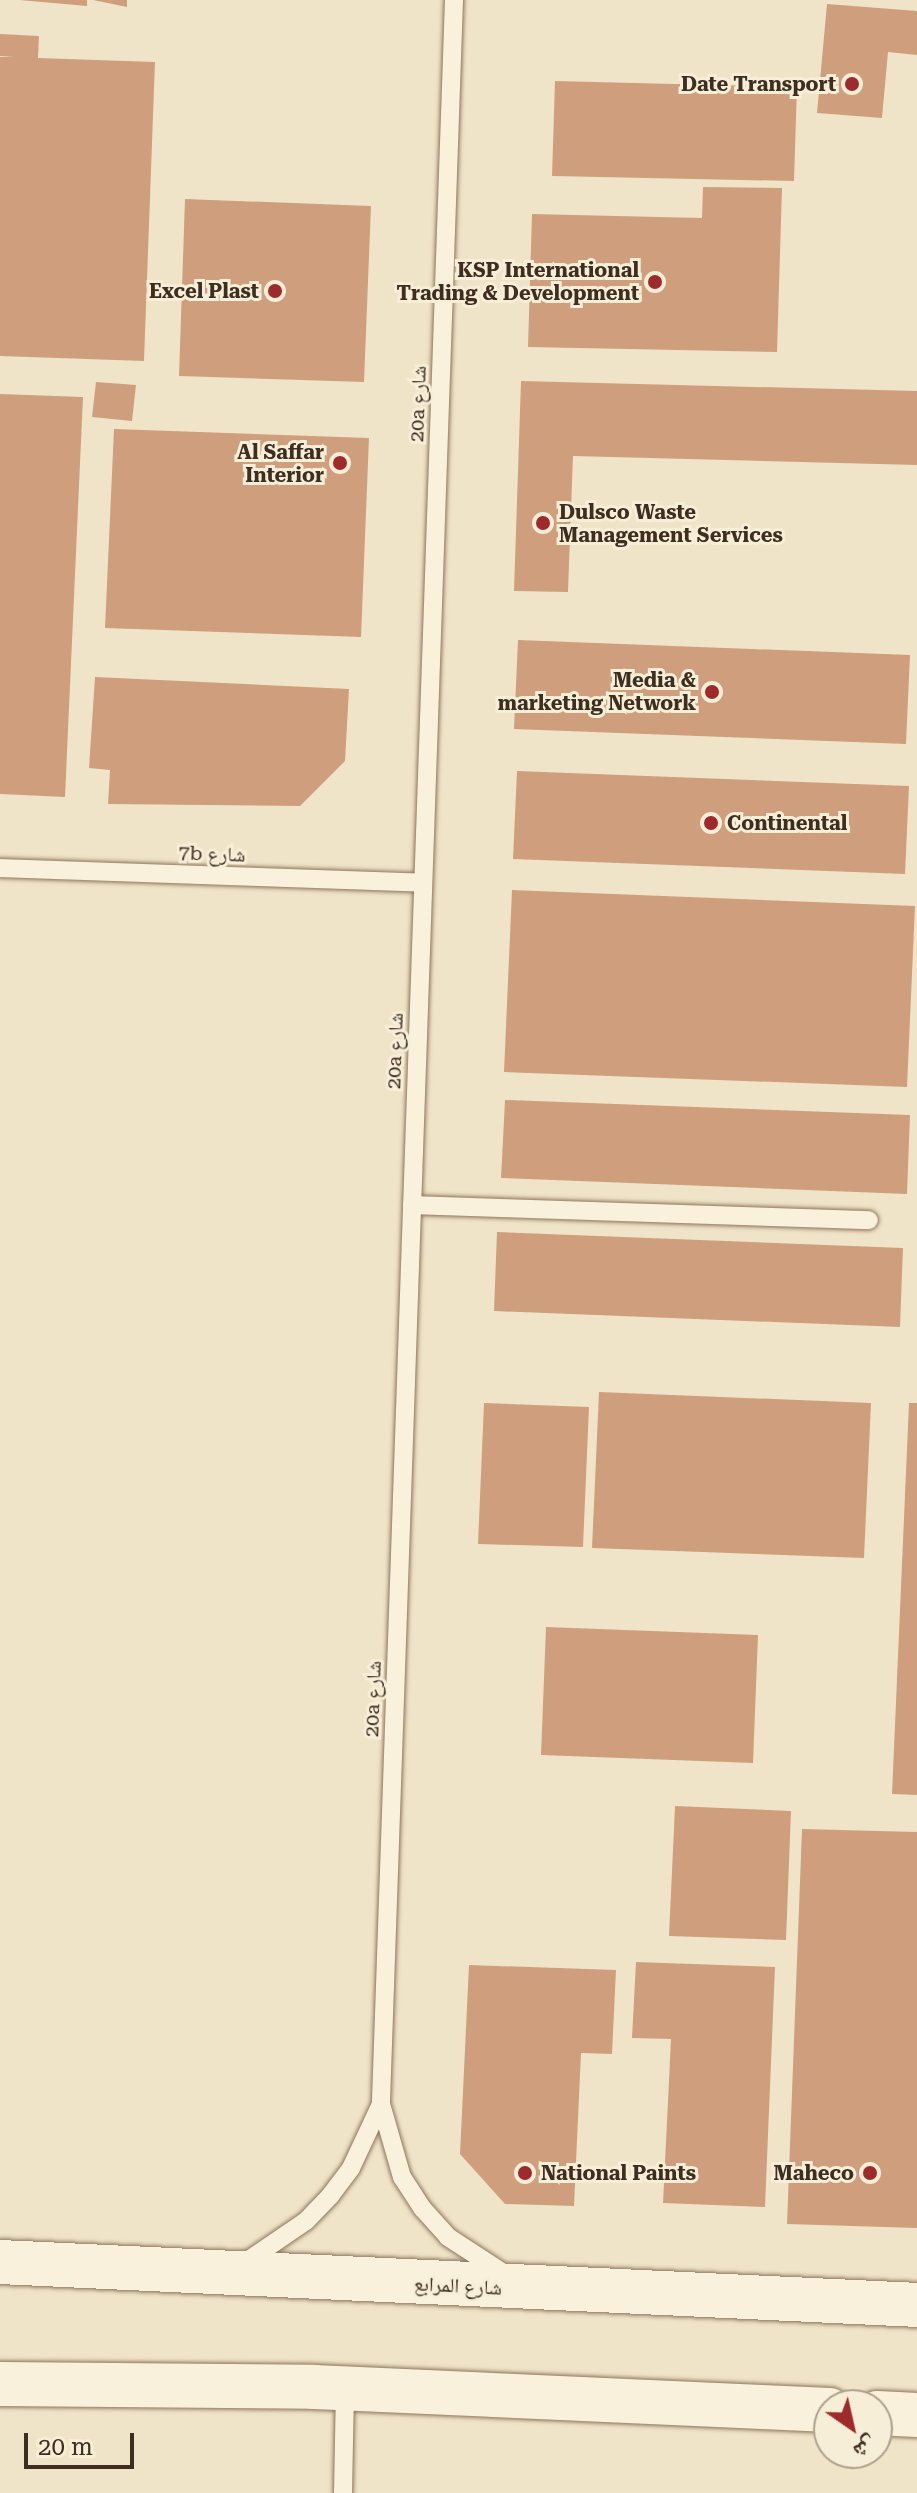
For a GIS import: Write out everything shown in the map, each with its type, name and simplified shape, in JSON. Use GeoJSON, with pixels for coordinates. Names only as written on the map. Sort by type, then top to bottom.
{"type":"FeatureCollection","features":[{"type":"Feature","properties":{"kind":"main road","name":"شارع المرابع"},"geometry":{"type":"LineString","coordinates":[[0,2262],[548,2291],[917,2305]]}},
{"type":"Feature","properties":{"kind":"main road"},"geometry":{"type":"LineString","coordinates":[[0,2384],[345,2388],[813,2409]]}},
{"type":"Feature","properties":{"kind":"main road"},"geometry":{"type":"LineString","coordinates":[[893,2414],[917,2415]]}},
{"type":"Feature","properties":{"kind":"lane","name":"20a شارع"},"geometry":{"type":"LineString","coordinates":[[454,0],[381,2104],[402,2177],[448,2237],[478,2260],[548,2291]]}},
{"type":"Feature","properties":{"kind":"lane","name":"7b شارع"},"geometry":{"type":"LineString","coordinates":[[0,868],[423,883]]}},
{"type":"Feature","properties":{"kind":"lane"},"geometry":{"type":"LineString","coordinates":[[412,1205],[869,1220]]}},
{"type":"Feature","properties":{"kind":"lane","name":"20a شارع"},"geometry":{"type":"LineString","coordinates":[[227,2274],[306,2221],[330,2196],[351,2168],[381,2104]]}},
{"type":"Feature","properties":{"kind":"lane"},"geometry":{"type":"LineString","coordinates":[[343,2493],[345,2388]]}},
{"type":"Feature","properties":{"kind":"building"},"geometry":{"type":"Polygon","coordinates":[[[19,0],[87,0],[87,6],[19,0]]]}},
{"type":"Feature","properties":{"kind":"building"},"geometry":{"type":"Polygon","coordinates":[[[93,0],[127,0],[127,7],[93,0]]]}},
{"type":"Feature","properties":{"kind":"building","name":"Date Transport"},"geometry":{"type":"Polygon","coordinates":[[[827,4],[917,11],[917,55],[888,52],[882,118],[817,113],[827,4]]]}},
{"type":"Feature","properties":{"kind":"building"},"geometry":{"type":"Polygon","coordinates":[[[0,34],[39,36],[38,58],[155,62],[144,361],[0,356],[0,57],[14,56],[0,56],[0,34]]]}},
{"type":"Feature","properties":{"kind":"building"},"geometry":{"type":"Polygon","coordinates":[[[555,81],[797,87],[794,181],[552,176],[555,81]]]}},
{"type":"Feature","properties":{"kind":"building","name":"KSP International Trading & Development"},"geometry":{"type":"Polygon","coordinates":[[[703,187],[782,188],[777,352],[528,347],[532,214],[702,218],[703,187]]]}},
{"type":"Feature","properties":{"kind":"building","name":"Excel Plast"},"geometry":{"type":"Polygon","coordinates":[[[185,199],[371,206],[364,382],[179,376],[185,199]]]}},
{"type":"Feature","properties":{"kind":"building"},"geometry":{"type":"Polygon","coordinates":[[[521,381],[917,391],[917,465],[573,456],[568,592],[514,591],[521,381]]]}},
{"type":"Feature","properties":{"kind":"building"},"geometry":{"type":"Polygon","coordinates":[[[96,382],[136,385],[132,421],[92,417],[96,382]]]}},
{"type":"Feature","properties":{"kind":"building"},"geometry":{"type":"Polygon","coordinates":[[[0,394],[83,397],[65,797],[0,794],[0,394]]]}},
{"type":"Feature","properties":{"kind":"building"},"geometry":{"type":"Polygon","coordinates":[[[114,429],[369,438],[361,637],[105,628],[114,429]]]}},
{"type":"Feature","properties":{"kind":"building","name":"Media & marketing Network"},"geometry":{"type":"Polygon","coordinates":[[[518,640],[910,655],[906,744],[514,729],[518,640]]]}},
{"type":"Feature","properties":{"kind":"building"},"geometry":{"type":"Polygon","coordinates":[[[95,677],[349,689],[345,761],[300,806],[108,804],[110,770],[89,768],[95,677]]]}},
{"type":"Feature","properties":{"kind":"building","name":"Continental"},"geometry":{"type":"Polygon","coordinates":[[[517,771],[909,786],[905,874],[513,859],[517,771]]]}},
{"type":"Feature","properties":{"kind":"building"},"geometry":{"type":"Polygon","coordinates":[[[512,890],[915,906],[907,1087],[504,1072],[512,890]]]}},
{"type":"Feature","properties":{"kind":"building"},"geometry":{"type":"Polygon","coordinates":[[[505,1100],[910,1115],[907,1194],[501,1178],[505,1100]]]}},
{"type":"Feature","properties":{"kind":"building"},"geometry":{"type":"Polygon","coordinates":[[[497,1232],[903,1248],[900,1327],[494,1311],[497,1232]]]}},
{"type":"Feature","properties":{"kind":"building"},"geometry":{"type":"Polygon","coordinates":[[[599,1392],[871,1403],[864,1558],[592,1548],[599,1392]]]}},
{"type":"Feature","properties":{"kind":"building"},"geometry":{"type":"Polygon","coordinates":[[[484,1403],[589,1407],[583,1547],[478,1544],[484,1403]]]}},
{"type":"Feature","properties":{"kind":"building"},"geometry":{"type":"Polygon","coordinates":[[[909,1403],[917,1403],[917,1795],[892,1794],[909,1403]]]}},
{"type":"Feature","properties":{"kind":"building"},"geometry":{"type":"Polygon","coordinates":[[[546,1627],[758,1635],[753,1763],[541,1755],[546,1627]]]}},
{"type":"Feature","properties":{"kind":"building"},"geometry":{"type":"Polygon","coordinates":[[[675,1806],[791,1811],[786,1940],[669,1936],[675,1806]]]}},
{"type":"Feature","properties":{"kind":"building"},"geometry":{"type":"Polygon","coordinates":[[[802,1829],[917,1832],[917,2228],[787,2224],[802,1829]]]}},
{"type":"Feature","properties":{"kind":"building"},"geometry":{"type":"Polygon","coordinates":[[[636,1962],[775,1967],[765,2207],[663,2203],[671,2039],[632,2038],[636,1962]]]}},
{"type":"Feature","properties":{"kind":"building"},"geometry":{"type":"Polygon","coordinates":[[[469,1965],[616,1970],[612,2054],[581,2053],[574,2206],[505,2204],[460,2154],[469,1965]]]}},
{"type":"Feature","properties":{"kind":"place","name":"Date Transport"},"geometry":{"type":"Point","coordinates":[852,84]}},
{"type":"Feature","properties":{"kind":"place","name":"KSP International Trading & Development"},"geometry":{"type":"Point","coordinates":[655,282]}},
{"type":"Feature","properties":{"kind":"place","name":"Excel Plast"},"geometry":{"type":"Point","coordinates":[275,291]}},
{"type":"Feature","properties":{"kind":"place","name":"Al Saffar Interior"},"geometry":{"type":"Point","coordinates":[340,463]}},
{"type":"Feature","properties":{"kind":"place","name":"Dulsco Waste Management Services"},"geometry":{"type":"Point","coordinates":[543,523]}},
{"type":"Feature","properties":{"kind":"place","name":"Media & marketing Network"},"geometry":{"type":"Point","coordinates":[712,692]}},
{"type":"Feature","properties":{"kind":"place","name":"Continental"},"geometry":{"type":"Point","coordinates":[711,823]}},
{"type":"Feature","properties":{"kind":"place","name":"National Paints"},"geometry":{"type":"Point","coordinates":[525,2173]}},
{"type":"Feature","properties":{"kind":"place","name":"Maheco"},"geometry":{"type":"Point","coordinates":[870,2173]}}]}
